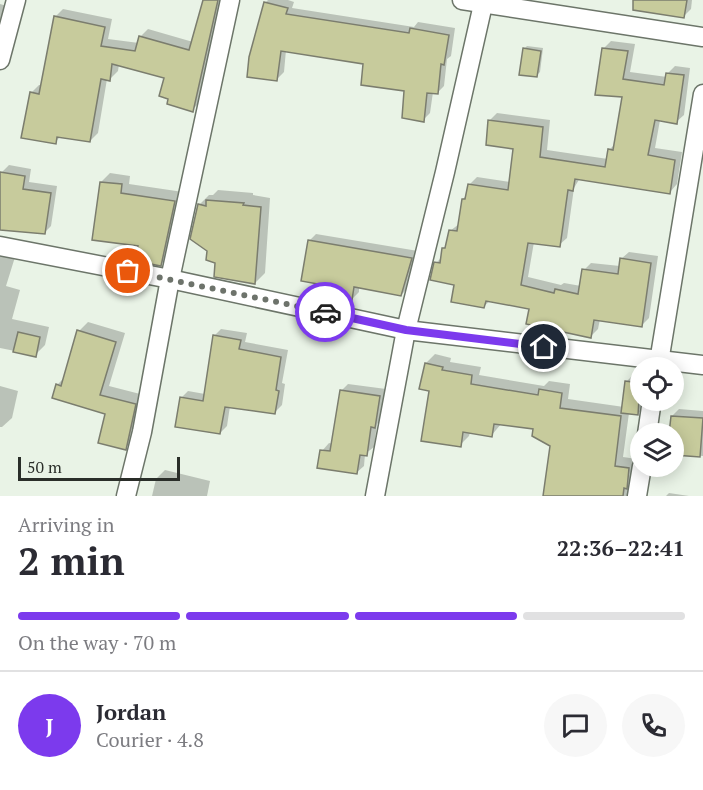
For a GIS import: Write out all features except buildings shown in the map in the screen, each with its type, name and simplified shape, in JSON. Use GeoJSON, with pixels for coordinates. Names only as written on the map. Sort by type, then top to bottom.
{"type":"FeatureCollection","features":[{"type":"Feature","properties":{"kind":"street"},"geometry":{"type":"LineString","coordinates":[[0,60],[16,0]]}},
{"type":"Feature","properties":{"kind":"street"},"geometry":{"type":"LineString","coordinates":[[126,496],[142,432],[170,279],[230,0]]}},
{"type":"Feature","properties":{"kind":"street"},"geometry":{"type":"LineString","coordinates":[[462,0],[703,37]]}},
{"type":"Feature","properties":{"kind":"street"},"geometry":{"type":"LineString","coordinates":[[375,496],[406,330],[484,2]]}},
{"type":"Feature","properties":{"kind":"street"},"geometry":{"type":"LineString","coordinates":[[659,357],[703,94]]}},
{"type":"Feature","properties":{"kind":"street"},"geometry":{"type":"LineString","coordinates":[[0,246],[170,279],[406,330],[630,360]]}},
{"type":"Feature","properties":{"kind":"street"},"geometry":{"type":"LineString","coordinates":[[684,365],[703,365]]}},
{"type":"Feature","properties":{"kind":"street"},"geometry":{"type":"LineString","coordinates":[[637,496],[640,477]]}},
{"type":"Feature","properties":{"kind":"way so far"},"geometry":{"type":"LineString","coordinates":[[128,271],[325,312]]}},
{"type":"Feature","properties":{"kind":"route"},"geometry":{"type":"LineString","coordinates":[[325,312],[406,330],[544,347]]}}]}
